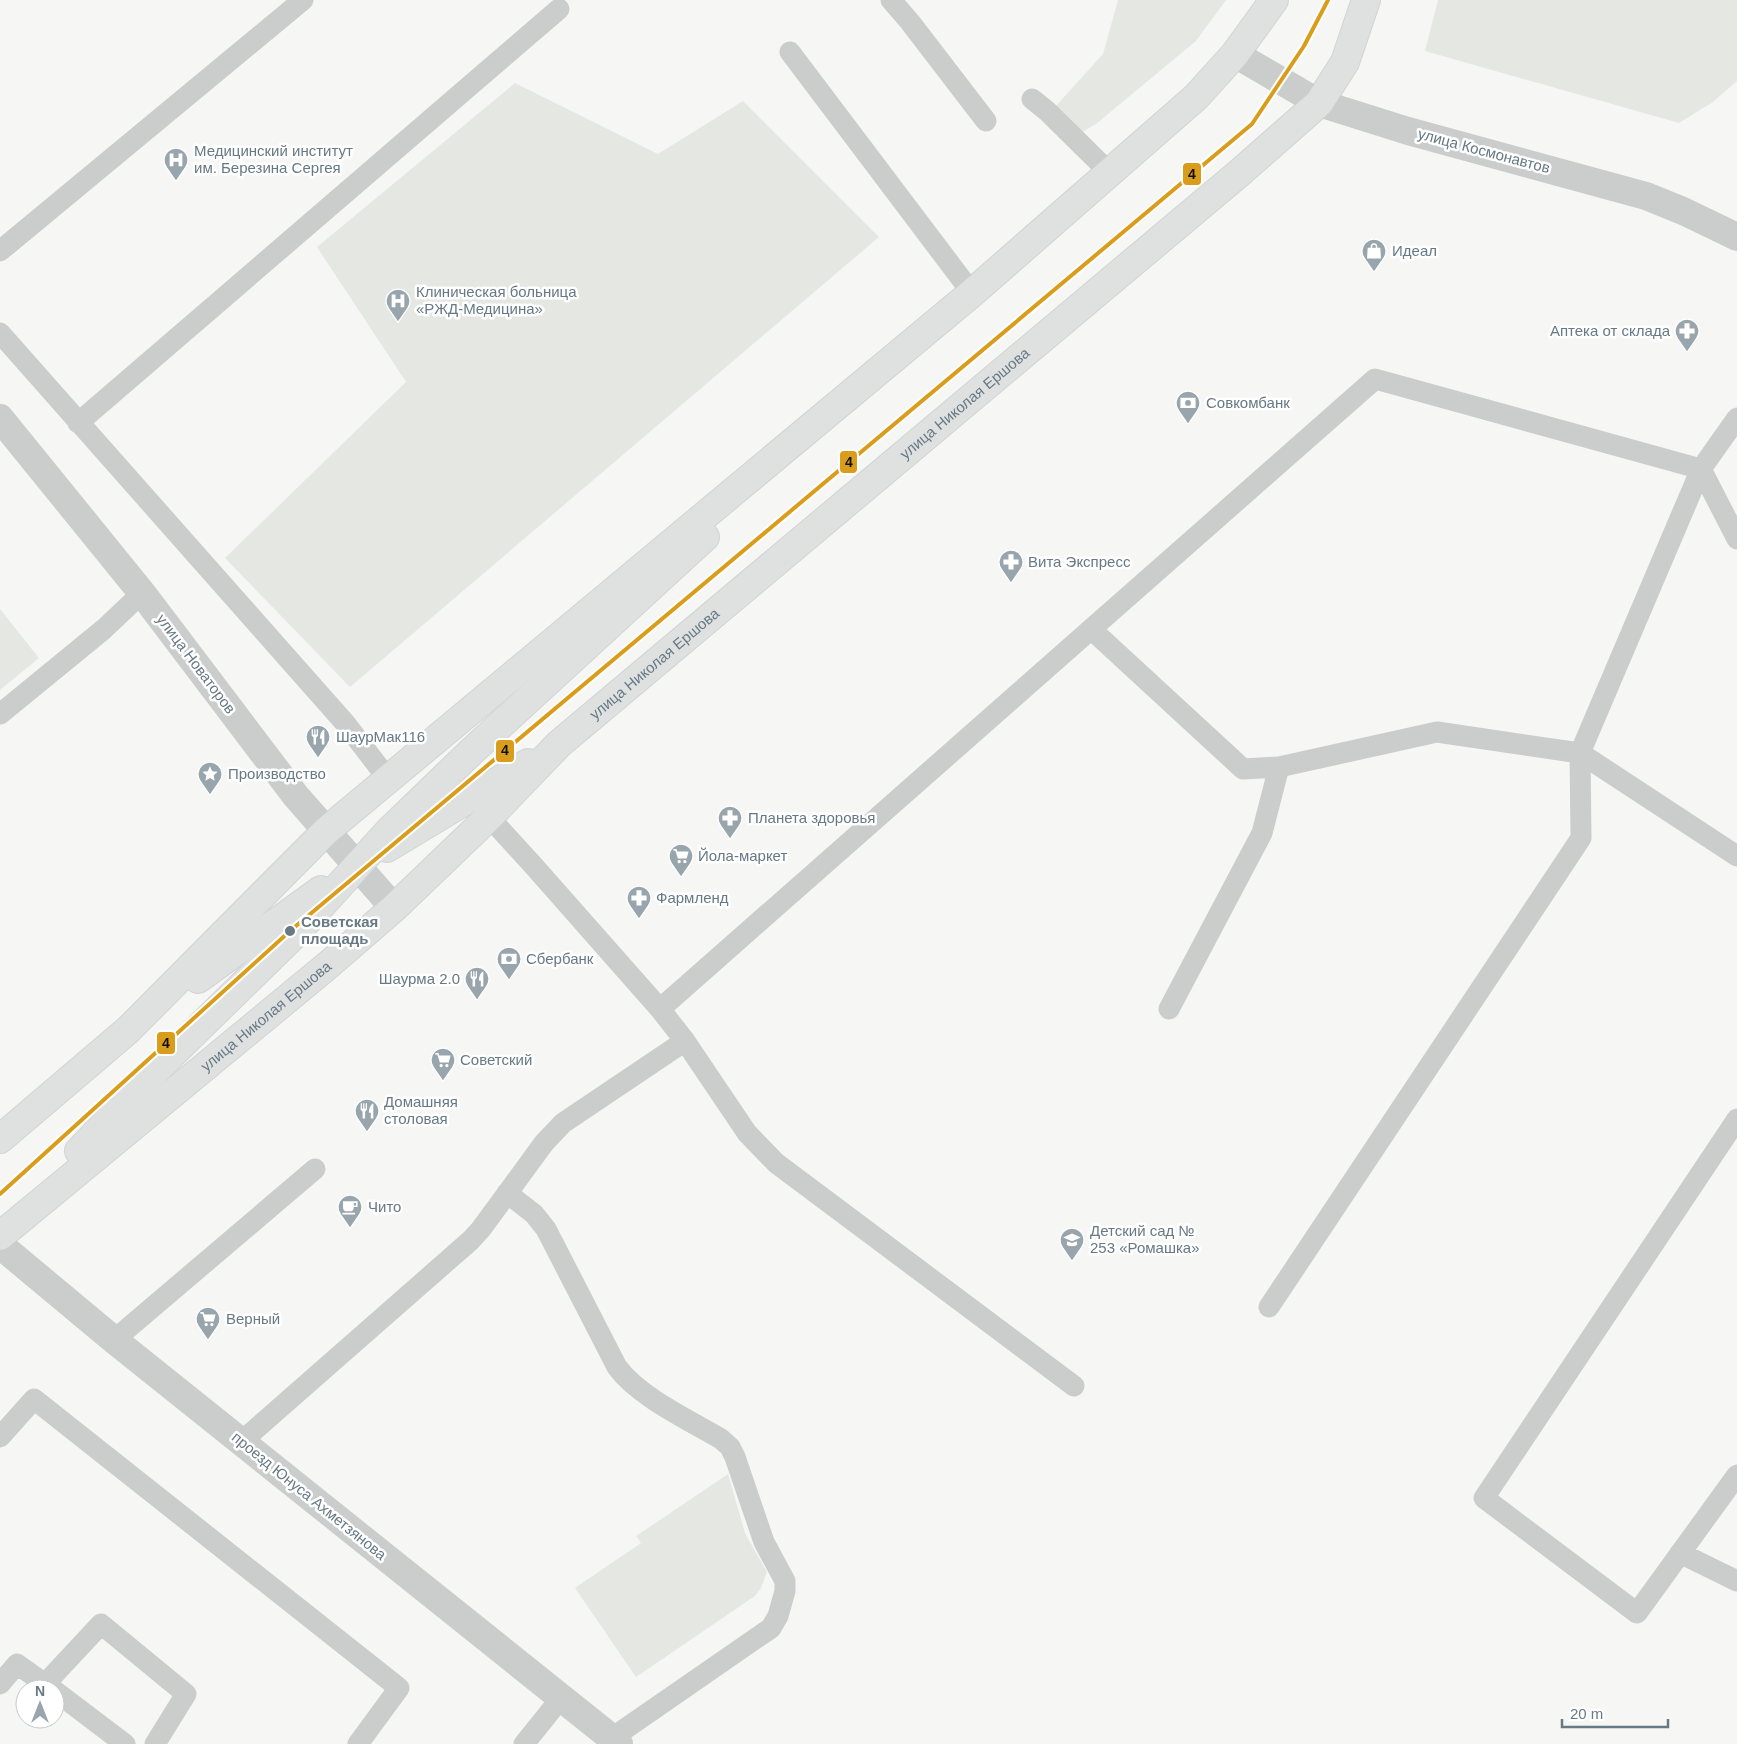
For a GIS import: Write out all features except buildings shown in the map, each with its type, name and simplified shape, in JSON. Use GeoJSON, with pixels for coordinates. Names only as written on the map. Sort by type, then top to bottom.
{"type":"FeatureCollection","features":[{"type":"Feature","properties":{"kind":"main road"},"geometry":{"type":"LineString","coordinates":[[128,1030],[326,830],[972,293],[1196,97],[1235,54],[1274,0]]}},
{"type":"Feature","properties":{"kind":"main road","name":"улица Николая Ершова"},"geometry":{"type":"LineString","coordinates":[[0,1235],[320,972],[394,908],[489,818],[559,744],[1222,188],[1319,103],[1345,62],[1366,0]]}},
{"type":"Feature","properties":{"kind":"main road"},"geometry":{"type":"LineString","coordinates":[[0,1235],[164,1062],[298,932],[389,831],[472,751],[972,293]]}},
{"type":"Feature","properties":{"kind":"main road"},"geometry":{"type":"LineString","coordinates":[[0,1139],[128,1030],[312,896],[357,866],[559,744]]}},
{"type":"Feature","properties":{"kind":"street","name":"улица Космонавтов"},"geometry":{"type":"LineString","coordinates":[[1235,54],[1319,103],[1408,131],[1646,196],[1736,234]]}},
{"type":"Feature","properties":{"kind":"street","name":"улица Новаторов"},"geometry":{"type":"LineString","coordinates":[[0,418],[142,593],[295,795],[394,908]]}},
{"type":"Feature","properties":{"kind":"street","name":"проезд Юнуса Ахметзянова"},"geometry":{"type":"LineString","coordinates":[[0,1245],[114,1340],[616,1741]]}},
{"type":"Feature","properties":{"kind":"lane"},"geometry":{"type":"LineString","coordinates":[[0,250],[303,0]]}},
{"type":"Feature","properties":{"kind":"lane"},"geometry":{"type":"LineString","coordinates":[[891,0],[986,121]]}},
{"type":"Feature","properties":{"kind":"lane"},"geometry":{"type":"LineString","coordinates":[[78,423],[559,9]]}},
{"type":"Feature","properties":{"kind":"lane"},"geometry":{"type":"LineString","coordinates":[[790,52],[972,293]]}},
{"type":"Feature","properties":{"kind":"lane"},"geometry":{"type":"LineString","coordinates":[[1032,99],[1047,111],[1110,173]]}},
{"type":"Feature","properties":{"kind":"lane"},"geometry":{"type":"LineString","coordinates":[[0,333],[345,723],[388,779]]}},
{"type":"Feature","properties":{"kind":"lane"},"geometry":{"type":"LineString","coordinates":[[660,1009],[1375,379],[1701,469],[1737,539]]}},
{"type":"Feature","properties":{"kind":"lane"},"geometry":{"type":"LineString","coordinates":[[1269,1308],[1581,838],[1580,753],[1701,469],[1737,418]]}},
{"type":"Feature","properties":{"kind":"lane"},"geometry":{"type":"LineString","coordinates":[[0,714],[104,629],[142,593]]}},
{"type":"Feature","properties":{"kind":"lane"},"geometry":{"type":"LineString","coordinates":[[1091,629],[1243,769],[1279,767],[1437,732],[1580,753],[1737,856]]}},
{"type":"Feature","properties":{"kind":"lane"},"geometry":{"type":"LineString","coordinates":[[1169,1009],[1262,833],[1279,767]]}},
{"type":"Feature","properties":{"kind":"lane"},"geometry":{"type":"LineString","coordinates":[[489,818],[660,1009],[685,1041],[754,1142],[776,1162],[1074,1386]]}},
{"type":"Feature","properties":{"kind":"lane"},"geometry":{"type":"LineString","coordinates":[[241,1442],[471,1240],[544,1143],[563,1123],[685,1041]]}},
{"type":"Feature","properties":{"kind":"lane"},"geometry":{"type":"LineString","coordinates":[[1737,1119],[1484,1498],[1637,1613],[1737,1476]]}},
{"type":"Feature","properties":{"kind":"lane"},"geometry":{"type":"LineString","coordinates":[[114,1340],[315,1169]]}},
{"type":"Feature","properties":{"kind":"lane"},"geometry":{"type":"LineString","coordinates":[[507,1193],[534,1214],[546,1229],[617,1367],[628,1380],[641,1391],[721,1439],[730,1447],[735,1456],[764,1542],[784,1576],[786,1584],[778,1616],[767,1632],[616,1741]]}},
{"type":"Feature","properties":{"kind":"lane"},"geometry":{"type":"LineString","coordinates":[[0,1437],[34,1399],[399,1688],[358,1744]]}},
{"type":"Feature","properties":{"kind":"lane"},"geometry":{"type":"LineString","coordinates":[[1680,1553],[1737,1581]]}},
{"type":"Feature","properties":{"kind":"lane"},"geometry":{"type":"LineString","coordinates":[[58,1679],[101,1624],[186,1694],[155,1744]]}},
{"type":"Feature","properties":{"kind":"lane"},"geometry":{"type":"LineString","coordinates":[[0,1684],[17,1664],[38,1679]]}},
{"type":"Feature","properties":{"kind":"lane"},"geometry":{"type":"LineString","coordinates":[[524,1744],[561,1698]]}},
{"type":"Feature","properties":{"kind":"lane"},"geometry":{"type":"LineString","coordinates":[[65,1699],[125,1744]]}},
{"type":"Feature","properties":{"kind":"shaded area"},"geometry":{"type":"Polygon","coordinates":[[[1118,0],[1226,0],[1196,41],[1096,124],[1079,134],[1054,108],[1103,54],[1118,0]]]}},
{"type":"Feature","properties":{"kind":"shaded area"},"geometry":{"type":"Polygon","coordinates":[[[1438,0],[1737,0],[1737,81],[1713,102],[1679,123],[1425,51],[1438,0]]]}},
{"type":"Feature","properties":{"kind":"shaded area"},"geometry":{"type":"Polygon","coordinates":[[[515,83],[658,154],[743,101],[879,237],[350,687],[225,558],[406,382],[317,247],[515,83]]]}},
{"type":"Feature","properties":{"kind":"shaded area"},"geometry":{"type":"Polygon","coordinates":[[[0,609],[39,658],[0,690],[0,609]]]}},
{"type":"Feature","properties":{"kind":"shaded area"},"geometry":{"type":"Polygon","coordinates":[[[728,1474],[745,1533],[767,1572],[761,1588],[755,1596],[636,1677],[575,1588],[641,1543],[636,1536],[728,1474]]]}},
{"type":"Feature","properties":{"kind":"transit line","name":"4"},"geometry":{"type":"LineString","coordinates":[[0,1194],[290,931],[1252,124],[1304,46],[1328,0]]}},
{"type":"Feature","properties":{"kind":"place","name":"Медицинский институт им. Березина Сергея"},"geometry":{"type":"Point","coordinates":[176,181]}},
{"type":"Feature","properties":{"kind":"place","name":"Идеал"},"geometry":{"type":"Point","coordinates":[1374,272]}},
{"type":"Feature","properties":{"kind":"place","name":"Клиническая больница «РЖД-Медицина»"},"geometry":{"type":"Point","coordinates":[398,322]}},
{"type":"Feature","properties":{"kind":"place","name":"Аптека от склада"},"geometry":{"type":"Point","coordinates":[1687,352]}},
{"type":"Feature","properties":{"kind":"place","name":"Совкомбанк"},"geometry":{"type":"Point","coordinates":[1188,424]}},
{"type":"Feature","properties":{"kind":"place","name":"Вита Экспресс"},"geometry":{"type":"Point","coordinates":[1011,583]}},
{"type":"Feature","properties":{"kind":"place","name":"ШаурМак116"},"geometry":{"type":"Point","coordinates":[318,758]}},
{"type":"Feature","properties":{"kind":"place","name":"Производство"},"geometry":{"type":"Point","coordinates":[210,795]}},
{"type":"Feature","properties":{"kind":"place","name":"Планета здоровья"},"geometry":{"type":"Point","coordinates":[730,839]}},
{"type":"Feature","properties":{"kind":"place","name":"Йола-маркет"},"geometry":{"type":"Point","coordinates":[681,877]}},
{"type":"Feature","properties":{"kind":"place","name":"Фармленд"},"geometry":{"type":"Point","coordinates":[639,919]}},
{"type":"Feature","properties":{"kind":"place","name":"Советская площадь"},"geometry":{"type":"Point","coordinates":[290,931]}},
{"type":"Feature","properties":{"kind":"place","name":"Сбербанк"},"geometry":{"type":"Point","coordinates":[509,980]}},
{"type":"Feature","properties":{"kind":"place","name":"Шаурма 2.0"},"geometry":{"type":"Point","coordinates":[477,1000]}},
{"type":"Feature","properties":{"kind":"place","name":"Советский"},"geometry":{"type":"Point","coordinates":[443,1081]}},
{"type":"Feature","properties":{"kind":"place","name":"Домашняя столовая"},"geometry":{"type":"Point","coordinates":[367,1132]}},
{"type":"Feature","properties":{"kind":"place","name":"Чито"},"geometry":{"type":"Point","coordinates":[350,1228]}},
{"type":"Feature","properties":{"kind":"place","name":"Детский сад № 253 «Ромашка»"},"geometry":{"type":"Point","coordinates":[1072,1261]}},
{"type":"Feature","properties":{"kind":"place","name":"Верный"},"geometry":{"type":"Point","coordinates":[208,1340]}}]}
